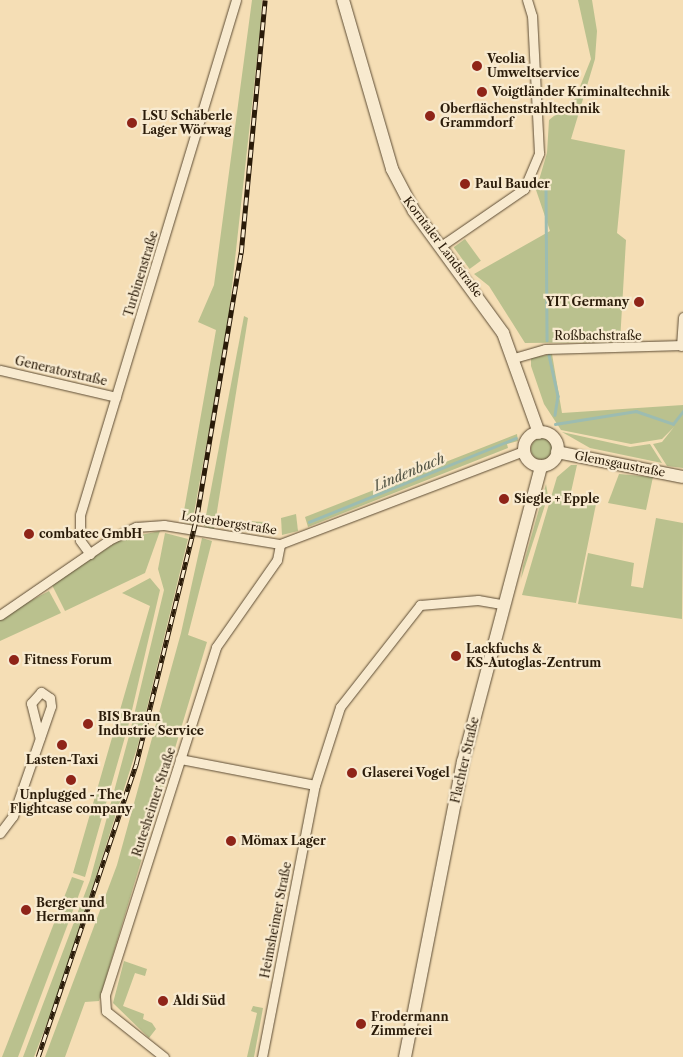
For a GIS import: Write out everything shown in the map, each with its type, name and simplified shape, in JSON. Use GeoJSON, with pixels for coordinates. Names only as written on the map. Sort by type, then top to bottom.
{"type":"FeatureCollection","features":[{"type":"Feature","properties":{"kind":"main road","name":"Korntaler Landstraße"},"geometry":{"type":"LineString","coordinates":[[343,0],[384,150],[404,195],[487,306],[514,358],[539,432]]}},
{"type":"Feature","properties":{"kind":"main road"},"geometry":{"type":"LineString","coordinates":[[539,432],[553,438],[557,452],[553,460],[541,466],[530,462],[524,451],[528,439],[539,432]]}},
{"type":"Feature","properties":{"kind":"main road","name":"Glemsgaustraße"},"geometry":{"type":"LineString","coordinates":[[557,452],[683,477]]}},
{"type":"Feature","properties":{"kind":"main road","name":"Flachter Straße"},"geometry":{"type":"LineString","coordinates":[[405,1057],[463,762],[541,466]]}},
{"type":"Feature","properties":{"kind":"street","name":"Turbinenstraße"},"geometry":{"type":"LineString","coordinates":[[90,554],[80,540],[80,515],[236,0]]}},
{"type":"Feature","properties":{"kind":"street"},"geometry":{"type":"LineString","coordinates":[[441,246],[524,189],[539,153],[532,23],[527,0]]}},
{"type":"Feature","properties":{"kind":"street"},"geometry":{"type":"LineString","coordinates":[[682,346],[683,317]]}},
{"type":"Feature","properties":{"kind":"street","name":"Roßbachstraße"},"geometry":{"type":"LineString","coordinates":[[514,358],[545,349],[682,346]]}},
{"type":"Feature","properties":{"kind":"street","name":"Generatorstraße"},"geometry":{"type":"LineString","coordinates":[[0,370],[116,397]]}},
{"type":"Feature","properties":{"kind":"street","name":"Lotterbergstraße"},"geometry":{"type":"LineString","coordinates":[[0,615],[119,534],[152,525],[280,544],[524,451]]}},
{"type":"Feature","properties":{"kind":"street","name":"Rutesheimer Straße"},"geometry":{"type":"LineString","coordinates":[[164,1057],[103,1005],[216,647],[277,560],[280,544]]}},
{"type":"Feature","properties":{"kind":"street","name":"Heimsheimer Straße"},"geometry":{"type":"LineString","coordinates":[[262,1057],[315,785],[340,707],[411,611],[431,602],[505,605]]}},
{"type":"Feature","properties":{"kind":"street"},"geometry":{"type":"LineString","coordinates":[[0,833],[13,816],[40,738]]}},
{"type":"Feature","properties":{"kind":"street"},"geometry":{"type":"LineString","coordinates":[[180,759],[315,785]]}},
{"type":"Feature","properties":{"kind":"green space"},"geometry":{"type":"Polygon","coordinates":[[[252,0],[262,0],[261,23],[227,332],[192,524],[182,522],[216,330],[198,322],[214,285],[252,0]]]}},
{"type":"Feature","properties":{"kind":"green space"},"geometry":{"type":"Polygon","coordinates":[[[578,0],[592,0],[597,31],[595,59],[571,139],[625,150],[617,233],[626,240],[620,342],[525,343],[489,286],[474,274],[550,231],[536,190],[547,153],[549,120],[575,99],[591,59],[578,0]]]}},
{"type":"Feature","properties":{"kind":"green space"},"geometry":{"type":"Polygon","coordinates":[[[465,239],[481,261],[470,269],[454,247],[465,239]]]}},
{"type":"Feature","properties":{"kind":"green space"},"geometry":{"type":"Polygon","coordinates":[[[244,316],[248,318],[214,530],[204,526],[244,316]]]}},
{"type":"Feature","properties":{"kind":"green space"},"geometry":{"type":"Polygon","coordinates":[[[552,354],[562,413],[683,405],[683,468],[667,466],[653,444],[662,442],[674,427],[662,439],[631,444],[561,430],[544,404],[531,366],[531,358],[552,354]]]}},
{"type":"Feature","properties":{"kind":"green space"},"geometry":{"type":"Polygon","coordinates":[[[562,432],[630,447],[650,444],[662,463],[590,448],[562,432]]]}},
{"type":"Feature","properties":{"kind":"green space"},"geometry":{"type":"Polygon","coordinates":[[[517,434],[518,441],[507,444],[508,448],[308,527],[305,517],[517,434]]]}},
{"type":"Feature","properties":{"kind":"green space"},"geometry":{"type":"Polygon","coordinates":[[[542,438],[550,441],[553,449],[550,457],[542,460],[534,457],[531,449],[534,441],[542,438]]]}},
{"type":"Feature","properties":{"kind":"green space"},"geometry":{"type":"Polygon","coordinates":[[[571,465],[577,465],[569,501],[561,501],[596,504],[576,603],[522,595],[557,477],[571,465]]]}},
{"type":"Feature","properties":{"kind":"green space"},"geometry":{"type":"Polygon","coordinates":[[[619,474],[653,477],[646,510],[608,503],[619,474]]]}},
{"type":"Feature","properties":{"kind":"green space"},"geometry":{"type":"Polygon","coordinates":[[[546,484],[548,496],[521,579],[523,566],[546,484]]]}},
{"type":"Feature","properties":{"kind":"green space"},"geometry":{"type":"Polygon","coordinates":[[[296,514],[298,531],[282,535],[281,518],[296,514]]]}},
{"type":"Feature","properties":{"kind":"green space"},"geometry":{"type":"Polygon","coordinates":[[[656,518],[683,523],[682,619],[578,604],[588,553],[634,563],[631,586],[643,588],[656,518]]]}},
{"type":"Feature","properties":{"kind":"green space"},"geometry":{"type":"Polygon","coordinates":[[[225,520],[265,522],[265,534],[225,529],[225,520]]]}},
{"type":"Feature","properties":{"kind":"green space"},"geometry":{"type":"Polygon","coordinates":[[[160,531],[145,573],[65,611],[52,585],[121,539],[160,531]]]}},
{"type":"Feature","properties":{"kind":"green space"},"geometry":{"type":"Polygon","coordinates":[[[165,533],[188,539],[138,745],[60,990],[34,1057],[23,1057],[90,880],[129,736],[164,590],[158,569],[165,533]]]}},
{"type":"Feature","properties":{"kind":"green space"},"geometry":{"type":"Polygon","coordinates":[[[202,538],[212,541],[188,635],[207,642],[99,1001],[85,1002],[65,1057],[45,1057],[117,865],[181,633],[202,538]]]}},
{"type":"Feature","properties":{"kind":"green space"},"geometry":{"type":"Polygon","coordinates":[[[150,578],[160,590],[129,723],[85,877],[73,873],[150,606],[122,593],[150,578]]]}},
{"type":"Feature","properties":{"kind":"green space"},"geometry":{"type":"Polygon","coordinates":[[[49,591],[61,613],[0,641],[0,617],[49,591]]]}},
{"type":"Feature","properties":{"kind":"green space"},"geometry":{"type":"Polygon","coordinates":[[[72,877],[84,881],[18,1057],[2,1057],[72,877]]]}},
{"type":"Feature","properties":{"kind":"green space"},"geometry":{"type":"Polygon","coordinates":[[[124,961],[147,969],[145,976],[135,973],[123,1006],[144,1014],[143,1019],[152,1023],[156,1029],[149,1038],[113,1003],[124,961]]]}},
{"type":"Feature","properties":{"kind":"green space"},"geometry":{"type":"Polygon","coordinates":[[[253,1006],[263,1008],[254,1057],[247,1057],[257,1013],[251,1011],[253,1006]]]}},
{"type":"Feature","properties":{"kind":"waterway"},"geometry":{"type":"LineString","coordinates":[[546,188],[547,340]]}},
{"type":"Feature","properties":{"kind":"waterway"},"geometry":{"type":"LineString","coordinates":[[549,355],[558,396],[555,415]]}},
{"type":"Feature","properties":{"kind":"waterway","name":"Lindenbach"},"geometry":{"type":"LineString","coordinates":[[555,424],[636,411],[673,424],[683,411]]}},
{"type":"Feature","properties":{"kind":"waterway","name":"Lindenbach"},"geometry":{"type":"LineString","coordinates":[[309,522],[516,438]]}},
{"type":"Feature","properties":{"kind":"railway"},"geometry":{"type":"LineString","coordinates":[[38,1057],[136,764],[197,515],[241,253],[265,0]]}},
{"type":"Feature","properties":{"kind":"place","name":"Veolia Umweltservice"},"geometry":{"type":"Point","coordinates":[477,66]}},
{"type":"Feature","properties":{"kind":"place","name":"Voigtländer Kriminaltechnik"},"geometry":{"type":"Point","coordinates":[482,92]}},
{"type":"Feature","properties":{"kind":"place","name":"Oberflächenstrahltechnik Grammdorf"},"geometry":{"type":"Point","coordinates":[430,116]}},
{"type":"Feature","properties":{"kind":"place","name":"LSU Schäberle Lager Wörwag"},"geometry":{"type":"Point","coordinates":[132,123]}},
{"type":"Feature","properties":{"kind":"place","name":"Paul Bauder"},"geometry":{"type":"Point","coordinates":[465,184]}},
{"type":"Feature","properties":{"kind":"place","name":"YIT Germany"},"geometry":{"type":"Point","coordinates":[639,302]}},
{"type":"Feature","properties":{"kind":"place","name":"Siegle + Epple"},"geometry":{"type":"Point","coordinates":[504,499]}},
{"type":"Feature","properties":{"kind":"place","name":"combatec GmbH"},"geometry":{"type":"Point","coordinates":[29,534]}},
{"type":"Feature","properties":{"kind":"place","name":"Lackfuchs & KS-Autoglas-Zentrum"},"geometry":{"type":"Point","coordinates":[456,656]}},
{"type":"Feature","properties":{"kind":"place","name":"Fitness Forum"},"geometry":{"type":"Point","coordinates":[14,660]}},
{"type":"Feature","properties":{"kind":"place","name":"BIS Braun Industrie Service"},"geometry":{"type":"Point","coordinates":[88,724]}},
{"type":"Feature","properties":{"kind":"place","name":"Lasten-Taxi"},"geometry":{"type":"Point","coordinates":[62,745]}},
{"type":"Feature","properties":{"kind":"place","name":"Glaserei Vogel"},"geometry":{"type":"Point","coordinates":[352,773]}},
{"type":"Feature","properties":{"kind":"place","name":"Unplugged - The Flightcase company"},"geometry":{"type":"Point","coordinates":[71,780]}},
{"type":"Feature","properties":{"kind":"place","name":"Mömax Lager"},"geometry":{"type":"Point","coordinates":[231,841]}},
{"type":"Feature","properties":{"kind":"place","name":"Berger und Hermann"},"geometry":{"type":"Point","coordinates":[26,910]}},
{"type":"Feature","properties":{"kind":"place","name":"Aldi Süd"},"geometry":{"type":"Point","coordinates":[163,1001]}},
{"type":"Feature","properties":{"kind":"place","name":"Frodermann Zimmerei"},"geometry":{"type":"Point","coordinates":[361,1024]}}]}
